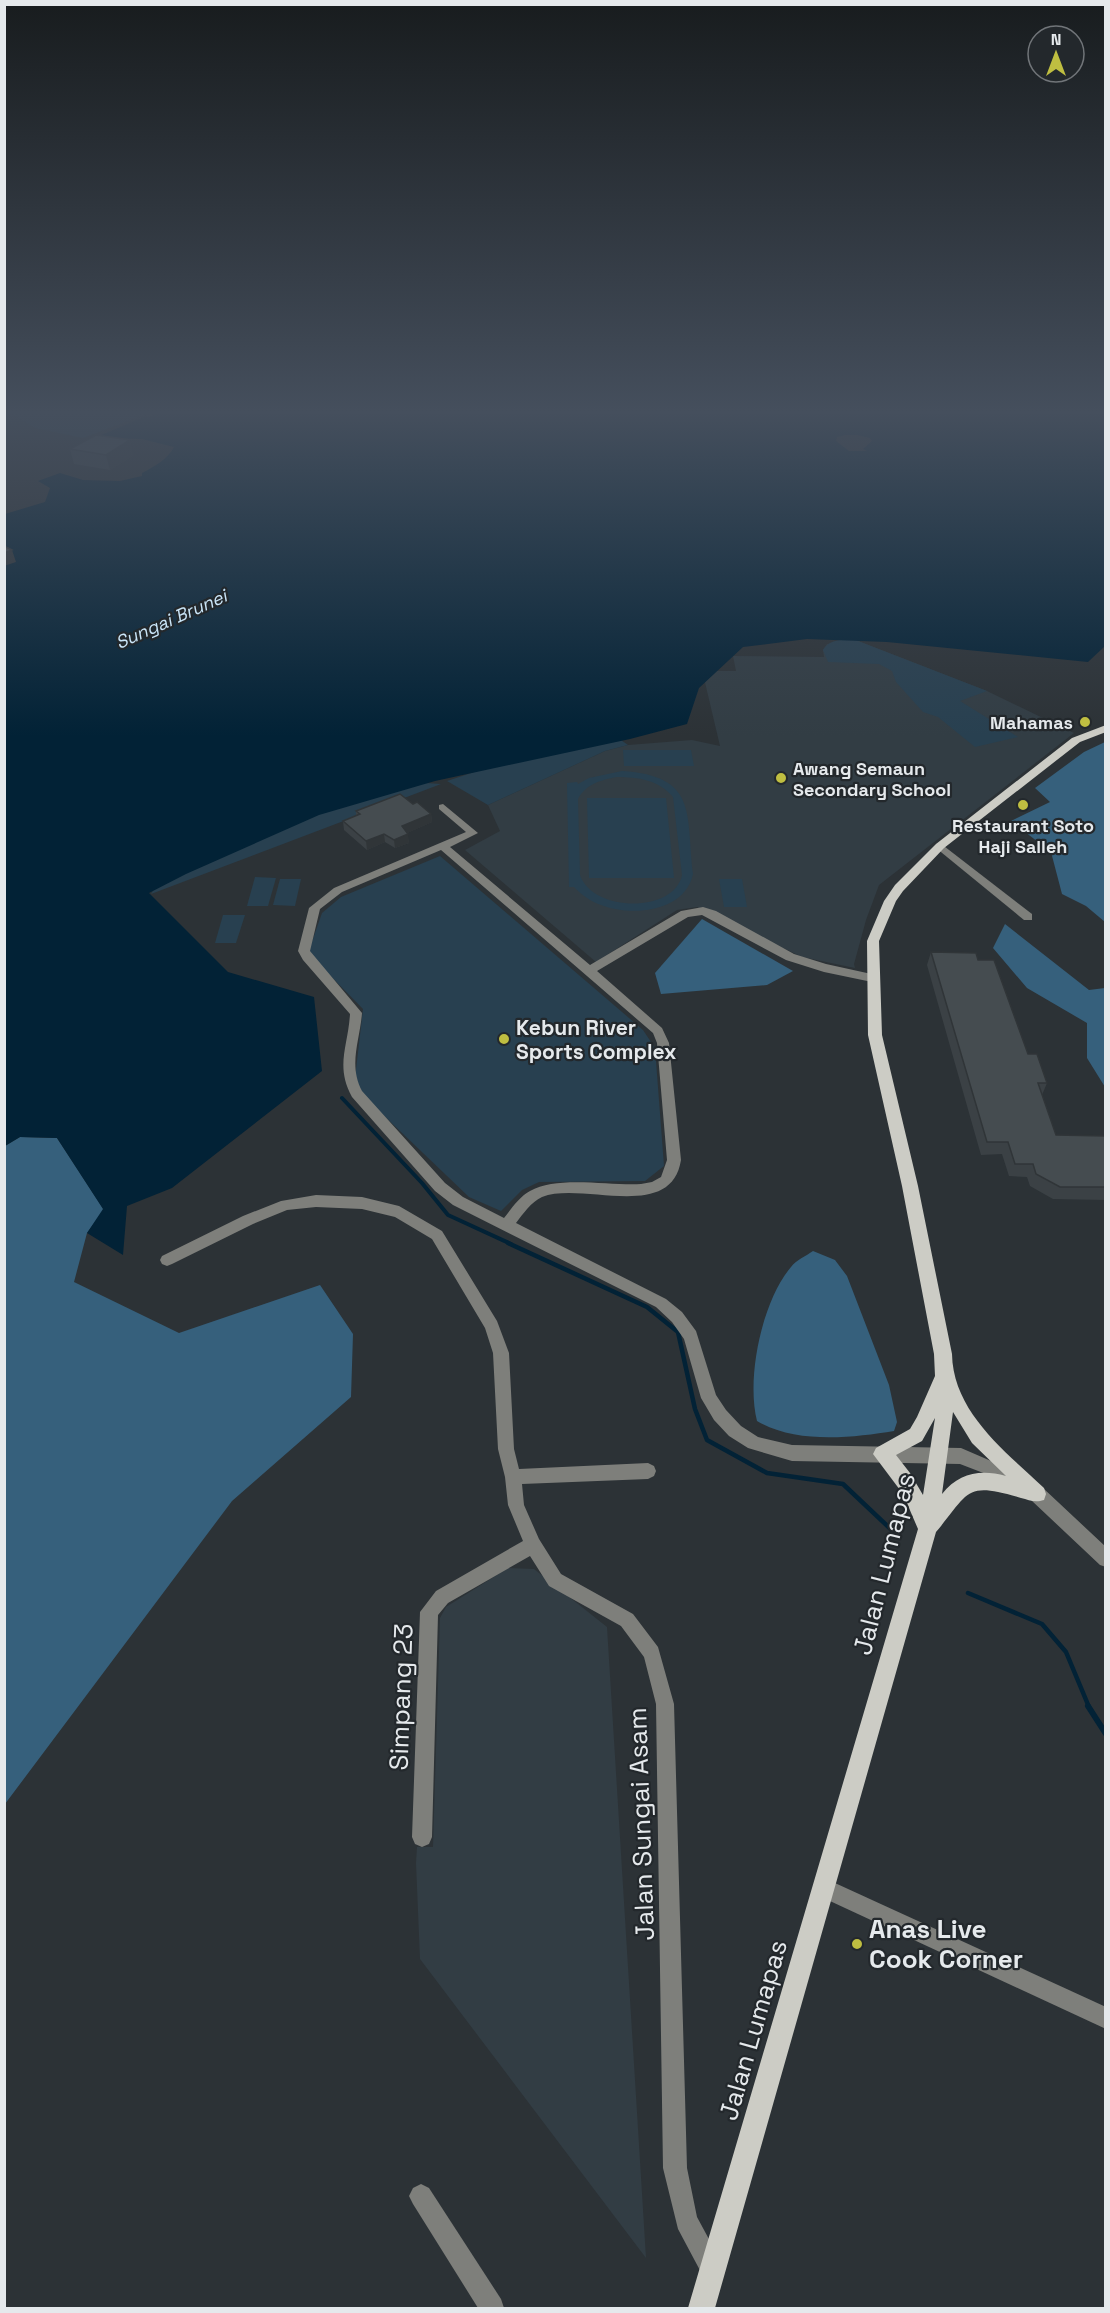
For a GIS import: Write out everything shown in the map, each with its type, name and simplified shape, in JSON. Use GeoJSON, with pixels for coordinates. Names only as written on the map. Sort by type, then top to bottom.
{"type":"FeatureCollection","features":[{"type":"Feature","properties":{"kind":"main road","name":"Jalan Lumapas"},"geometry":{"type":"LineString","coordinates":[[701,2308],[927,1530],[939,1454],[944,1414],[943,1354],[934,1302],[874,1035],[873,941],[890,901],[899,888],[940,846],[1076,740],[1106,729]]}},
{"type":"Feature","properties":{"kind":"main road"},"geometry":{"type":"LineString","coordinates":[[927,1530],[914,1494],[905,1478],[882,1454],[916,1435],[944,1375]]}},
{"type":"Feature","properties":{"kind":"main road"},"geometry":{"type":"LineString","coordinates":[[944,1375],[972,1429],[1036,1494]]}},
{"type":"Feature","properties":{"kind":"main road"},"geometry":{"type":"LineString","coordinates":[[927,1530],[952,1492],[975,1480],[988,1479],[1036,1494]]}},
{"type":"Feature","properties":{"kind":"street"},"geometry":{"type":"LineString","coordinates":[[442,807],[474,833],[329,896],[315,908],[312,915],[304,951],[356,1013],[347,1072],[350,1083],[357,1094],[440,1187],[465,1206],[661,1303],[677,1317],[691,1336],[709,1398],[720,1415],[735,1431],[754,1443],[792,1453],[961,1456],[975,1461],[1036,1494],[1106,1559]]}},
{"type":"Feature","properties":{"kind":"street"},"geometry":{"type":"LineString","coordinates":[[443,846],[650,1023],[658,1031],[663,1043],[673,1170],[666,1182],[652,1187],[540,1192],[527,1200],[506,1226]]}},
{"type":"Feature","properties":{"kind":"street"},"geometry":{"type":"LineString","coordinates":[[940,846],[1028,917]]}},
{"type":"Feature","properties":{"kind":"street"},"geometry":{"type":"LineString","coordinates":[[589,971],[685,915],[703,911],[790,957],[824,968],[872,978]]}},
{"type":"Feature","properties":{"kind":"street","name":"Jalan Sungai Asam"},"geometry":{"type":"LineString","coordinates":[[167,1260],[248,1220],[296,1203],[316,1201],[362,1203],[399,1212],[437,1235],[492,1326],[501,1353],[506,1449],[513,1477],[516,1505],[533,1545],[555,1580],[627,1620],[652,1653],[665,1704],[675,2168],[686,2221],[713,2269]]}},
{"type":"Feature","properties":{"kind":"street"},"geometry":{"type":"LineString","coordinates":[[513,1477],[648,1471]]}},
{"type":"Feature","properties":{"kind":"street","name":"Simpang 23"},"geometry":{"type":"LineString","coordinates":[[422,1837],[429,1612],[442,1597],[533,1545]]}},
{"type":"Feature","properties":{"kind":"street"},"geometry":{"type":"LineString","coordinates":[[824,1888],[1106,2018]]}},
{"type":"Feature","properties":{"kind":"street"},"geometry":{"type":"LineString","coordinates":[[421,2196],[492,2308]]}},
{"type":"Feature","properties":{"kind":"shaded area","name":"Awang Semaun Secondary School"},"geometry":{"type":"Polygon","coordinates":[[[853,639],[987,691],[1074,733],[879,885],[866,920],[854,964],[855,968],[802,957],[697,907],[677,910],[596,962],[465,850],[500,831],[488,805],[605,751],[628,745],[692,740],[720,746],[703,674],[710,671],[736,671],[733,656],[824,657],[823,650],[827,644],[853,639]]]}},
{"type":"Feature","properties":{"kind":"shaded area"},"geometry":{"type":"Polygon","coordinates":[[[853,639],[987,691],[960,701],[1018,737],[975,747],[938,717],[923,712],[896,682],[892,671],[879,664],[828,662],[823,650],[826,646],[836,641],[853,639]]]}},
{"type":"Feature","properties":{"kind":"shaded area"},"geometry":{"type":"Polygon","coordinates":[[[605,729],[628,745],[605,751],[488,805],[447,781],[605,729]]]}},
{"type":"Feature","properties":{"kind":"shaded area"},"geometry":{"type":"Polygon","coordinates":[[[1105,742],[1105,922],[1086,906],[1062,894],[1051,852],[1011,821],[1050,802],[1035,788],[1084,752],[1105,742]]]}},
{"type":"Feature","properties":{"kind":"shaded area"},"geometry":{"type":"Polygon","coordinates":[[[623,750],[691,750],[694,766],[624,766],[623,750]]]}},
{"type":"Feature","properties":{"kind":"shaded area"},"geometry":{"type":"Polygon","coordinates":[[[622,771],[647,774],[664,781],[676,790],[687,816],[693,874],[688,887],[680,897],[656,908],[627,911],[597,903],[586,898],[574,887],[569,887],[567,783],[577,782],[578,784],[589,778],[622,771]],[[625,777],[594,783],[578,799],[580,875],[588,887],[600,896],[615,902],[632,904],[649,902],[664,897],[676,888],[682,875],[673,797],[655,783],[625,777]]]}},
{"type":"Feature","properties":{"kind":"shaded area"},"geometry":{"type":"Polygon","coordinates":[[[411,782],[441,784],[151,894],[161,876],[242,841],[411,782]]]}},
{"type":"Feature","properties":{"kind":"shaded area"},"geometry":{"type":"Polygon","coordinates":[[[587,798],[666,798],[674,878],[589,878],[587,798]]]}},
{"type":"Feature","properties":{"kind":"shaded area","name":"Kebun River Sports Complex"},"geometry":{"type":"Polygon","coordinates":[[[440,856],[643,1030],[655,1048],[664,1166],[645,1181],[539,1182],[522,1190],[501,1211],[469,1197],[354,1087],[363,1009],[308,953],[322,913],[341,897],[440,856]]]}},
{"type":"Feature","properties":{"kind":"shaded area"},"geometry":{"type":"Polygon","coordinates":[[[255,877],[276,878],[268,906],[247,906],[255,877]]]}},
{"type":"Feature","properties":{"kind":"shaded area"},"geometry":{"type":"Polygon","coordinates":[[[280,879],[301,879],[295,906],[273,905],[280,879]]]}},
{"type":"Feature","properties":{"kind":"shaded area"},"geometry":{"type":"Polygon","coordinates":[[[719,879],[742,879],[747,907],[724,907],[719,879]]]}},
{"type":"Feature","properties":{"kind":"shaded area"},"geometry":{"type":"Polygon","coordinates":[[[223,915],[245,915],[236,943],[215,943],[223,915]]]}},
{"type":"Feature","properties":{"kind":"shaded area"},"geometry":{"type":"Polygon","coordinates":[[[702,919],[793,971],[767,985],[661,994],[655,973],[702,919]]]}},
{"type":"Feature","properties":{"kind":"shaded area"},"geometry":{"type":"Polygon","coordinates":[[[1005,924],[1089,990],[1105,988],[1105,1087],[1087,1058],[1087,1023],[1027,988],[993,948],[1005,924]]]}},
{"type":"Feature","properties":{"kind":"shaded area"},"geometry":{"type":"Polygon","coordinates":[[[20,1137],[57,1138],[104,1210],[87,1233],[74,1282],[179,1333],[320,1285],[353,1334],[351,1397],[232,1501],[5,1804],[5,1146],[20,1137]]]}},
{"type":"Feature","properties":{"kind":"shaded area"},"geometry":{"type":"Polygon","coordinates":[[[813,1251],[835,1260],[847,1276],[889,1385],[897,1422],[894,1431],[860,1436],[806,1436],[772,1428],[757,1421],[754,1403],[755,1362],[765,1319],[772,1299],[791,1267],[813,1251]]]}},
{"type":"Feature","properties":{"kind":"shaded area"},"geometry":{"type":"Polygon","coordinates":[[[508,1568],[534,1569],[607,1627],[646,2258],[420,1959],[416,1863],[417,1847],[433,1847],[440,1618],[446,1607],[508,1568]]]}},
{"type":"Feature","properties":{"kind":"water","name":"Sungai Brunei"},"geometry":{"type":"Polygon","coordinates":[[[5,520],[1105,520],[1105,646],[1088,662],[887,642],[807,639],[743,647],[699,688],[687,724],[630,739],[435,781],[319,815],[186,874],[149,893],[228,972],[314,997],[322,1071],[172,1188],[127,1206],[123,1255],[87,1233],[103,1209],[57,1138],[20,1137],[5,1146],[5,520]]]}},
{"type":"Feature","properties":{"kind":"building"},"geometry":{"type":"Polygon","coordinates":[[[4,546],[12,550],[4,553],[4,546]]]}},
{"type":"Feature","properties":{"kind":"building"},"geometry":{"type":"Polygon","coordinates":[[[400,794],[413,804],[417,802],[431,814],[402,826],[408,834],[394,840],[384,834],[366,841],[343,821],[360,814],[356,811],[400,794]]]}},
{"type":"Feature","properties":{"kind":"building"},"geometry":{"type":"Polygon","coordinates":[[[931,952],[976,953],[978,960],[994,960],[1028,1054],[1037,1054],[1047,1083],[1038,1083],[1056,1135],[1106,1136],[1106,1187],[1060,1187],[1036,1174],[1033,1164],[1015,1164],[1008,1142],[987,1142],[931,952]]]}},
{"type":"Feature","properties":{"kind":"waterway"},"geometry":{"type":"LineString","coordinates":[[342,1098],[422,1183],[448,1215],[511,1244]]}},
{"type":"Feature","properties":{"kind":"waterway"},"geometry":{"type":"LineString","coordinates":[[508,1243],[647,1307],[678,1332],[695,1409],[707,1440],[767,1473],[843,1484],[898,1536]]}},
{"type":"Feature","properties":{"kind":"waterway"},"geometry":{"type":"LineString","coordinates":[[968,1593],[1042,1624],[1066,1652],[1089,1707]]}},
{"type":"Feature","properties":{"kind":"waterway"},"geometry":{"type":"LineString","coordinates":[[1088,1706],[1106,1734]]}},
{"type":"Feature","properties":{"kind":"place","name":"Mahamas"},"geometry":{"type":"Point","coordinates":[1085,722]}},
{"type":"Feature","properties":{"kind":"place","name":"Awang Semaun Secondary School"},"geometry":{"type":"Point","coordinates":[781,778]}},
{"type":"Feature","properties":{"kind":"place","name":"Restaurant Soto Haji Salleh"},"geometry":{"type":"Point","coordinates":[1023,805]}},
{"type":"Feature","properties":{"kind":"place","name":"Kebun River Sports Complex"},"geometry":{"type":"Point","coordinates":[504,1039]}},
{"type":"Feature","properties":{"kind":"place","name":"Anas Live Cook Corner"},"geometry":{"type":"Point","coordinates":[857,1944]}}]}
